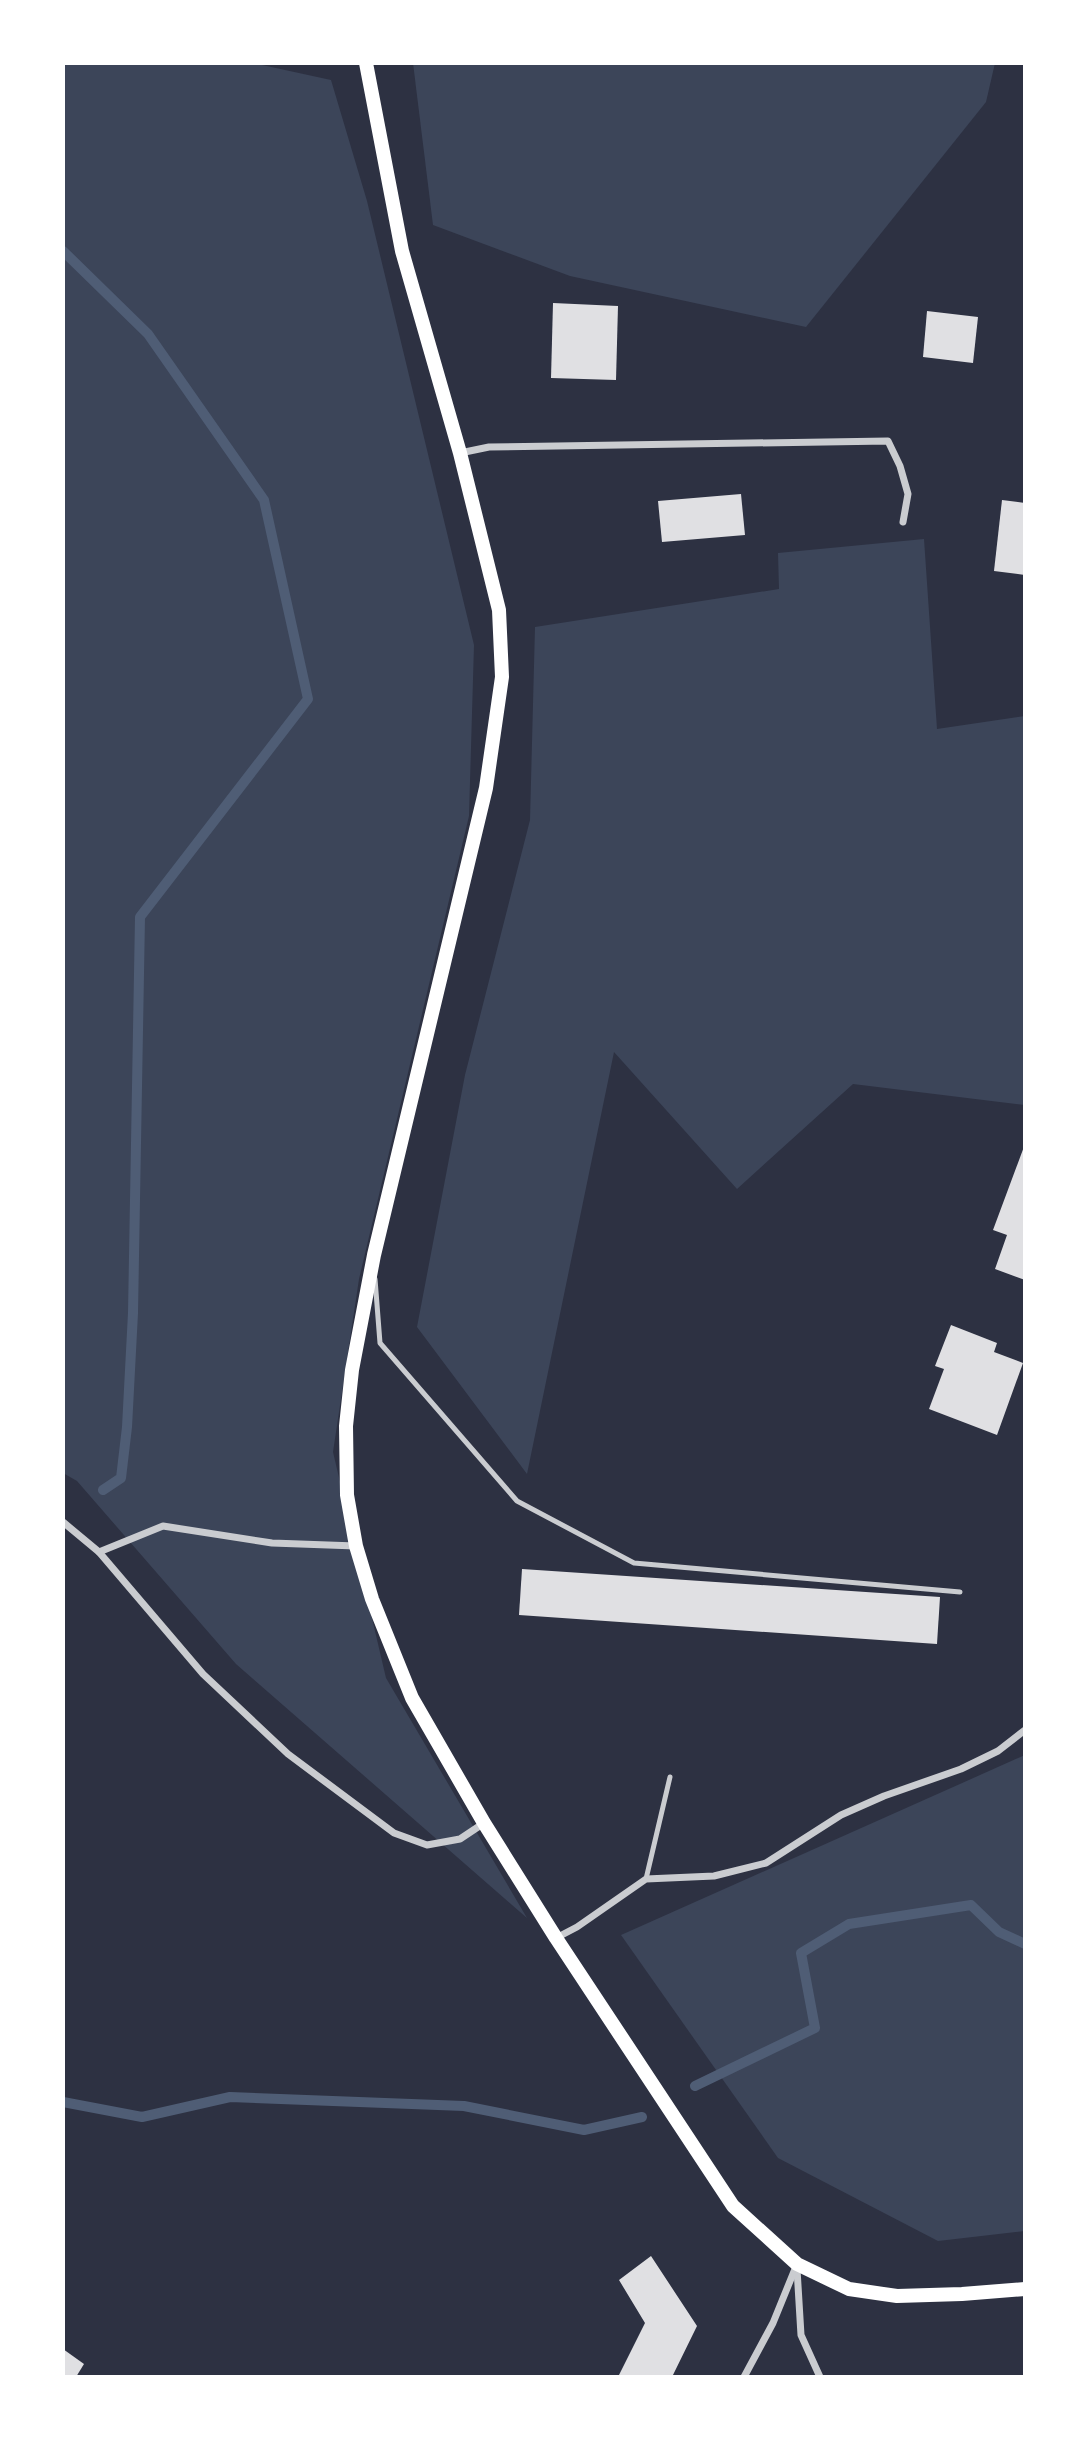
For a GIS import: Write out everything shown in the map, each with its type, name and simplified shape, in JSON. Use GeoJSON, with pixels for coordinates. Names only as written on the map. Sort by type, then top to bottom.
{"type":"FeatureCollection","features":[{"type":"Feature","properties":{"kind":"main road"},"geometry":{"type":"LineString","coordinates":[[366,63],[402,251],[460,453],[499,610],[502,677],[486,788],[373,1255],[352,1370],[345,1426],[347,1495],[356,1546],[372,1599],[412,1698],[484,1823],[556,1938],[733,2206],[797,2264],[849,2289],[897,2296],[1025,2289]]}},
{"type":"Feature","properties":{"kind":"street"},"geometry":{"type":"LineString","coordinates":[[460,453],[489,447],[888,441],[900,466],[908,494],[904,522]]}},
{"type":"Feature","properties":{"kind":"street"},"geometry":{"type":"LineString","coordinates":[[63,1522],[99,1552],[203,1674],[288,1754],[394,1832],[427,1845],[460,1839],[484,1823]]}},
{"type":"Feature","properties":{"kind":"street"},"geometry":{"type":"LineString","coordinates":[[99,1552],[163,1526],[272,1543],[356,1546]]}},
{"type":"Feature","properties":{"kind":"street"},"geometry":{"type":"LineString","coordinates":[[556,1938],[577,1927],[646,1879],[714,1875],[766,1863],[841,1815],[884,1796],[961,1769],[998,1751],[1025,1730]]}},
{"type":"Feature","properties":{"kind":"street"},"geometry":{"type":"LineString","coordinates":[[744,2377],[774,2323],[797,2264]]}},
{"type":"Feature","properties":{"kind":"street"},"geometry":{"type":"LineString","coordinates":[[797,2264],[801,2335],[820,2377]]}},
{"type":"Feature","properties":{"kind":"lane"},"geometry":{"type":"LineString","coordinates":[[373,1255],[380,1343],[517,1501],[635,1563],[960,1592]]}},
{"type":"Feature","properties":{"kind":"lane"},"geometry":{"type":"LineString","coordinates":[[646,1879],[670,1777]]}},
{"type":"Feature","properties":{"kind":"shaded area"},"geometry":{"type":"Polygon","coordinates":[[[63,63],[253,63],[331,80],[367,201],[474,645],[469,816],[359,1279],[333,1452],[386,1678],[527,1918],[236,1664],[77,1481],[63,1473],[63,63]]]}},
{"type":"Feature","properties":{"kind":"shaded area"},"geometry":{"type":"Polygon","coordinates":[[[413,63],[995,63],[986,102],[806,327],[570,276],[433,225],[413,63]]]}},
{"type":"Feature","properties":{"kind":"shaded area"},"geometry":{"type":"Polygon","coordinates":[[[924,539],[937,729],[1025,716],[1025,1105],[853,1084],[737,1189],[614,1052],[527,1474],[417,1327],[465,1075],[530,820],[535,627],[779,589],[778,553],[924,539]]]}},
{"type":"Feature","properties":{"kind":"shaded area"},"geometry":{"type":"Polygon","coordinates":[[[1025,1755],[1025,2231],[938,2241],[778,2158],[621,1935],[1025,1755]]]}},
{"type":"Feature","properties":{"kind":"building"},"geometry":{"type":"Polygon","coordinates":[[[553,303],[618,306],[616,380],[551,378],[553,303]]]}},
{"type":"Feature","properties":{"kind":"building"},"geometry":{"type":"Polygon","coordinates":[[[927,311],[978,317],[973,363],[923,357],[927,311]]]}},
{"type":"Feature","properties":{"kind":"building"},"geometry":{"type":"Polygon","coordinates":[[[741,494],[745,535],[662,542],[658,501],[741,494]]]}},
{"type":"Feature","properties":{"kind":"building"},"geometry":{"type":"Polygon","coordinates":[[[1002,500],[1025,503],[1025,575],[994,571],[1002,500]]]}},
{"type":"Feature","properties":{"kind":"building"},"geometry":{"type":"Polygon","coordinates":[[[1025,1144],[1025,1280],[995,1269],[1007,1235],[993,1230],[1025,1144]]]}},
{"type":"Feature","properties":{"kind":"building"},"geometry":{"type":"Polygon","coordinates":[[[951,1325],[997,1343],[994,1352],[1023,1363],[997,1435],[929,1409],[944,1369],[935,1366],[951,1325]]]}},
{"type":"Feature","properties":{"kind":"building"},"geometry":{"type":"Polygon","coordinates":[[[522,1569],[940,1597],[937,1644],[519,1615],[522,1569]]]}},
{"type":"Feature","properties":{"kind":"building"},"geometry":{"type":"Polygon","coordinates":[[[651,2256],[697,2326],[672,2377],[618,2377],[645,2323],[619,2280],[651,2256]]]}},
{"type":"Feature","properties":{"kind":"building"},"geometry":{"type":"Polygon","coordinates":[[[63,2349],[84,2364],[76,2377],[63,2377],[63,2349]]]}},
{"type":"Feature","properties":{"kind":"waterway"},"geometry":{"type":"LineString","coordinates":[[63,251],[148,334],[264,500],[308,699],[140,917],[133,1313],[127,1427],[121,1478],[103,1490]]}},
{"type":"Feature","properties":{"kind":"waterway"},"geometry":{"type":"LineString","coordinates":[[695,2086],[815,2028],[801,1953],[849,1924],[971,1905],[999,1932],[1025,1944]]}},
{"type":"Feature","properties":{"kind":"waterway"},"geometry":{"type":"LineString","coordinates":[[63,2102],[142,2117],[230,2097],[464,2106],[584,2130],[642,2117]]}}]}
